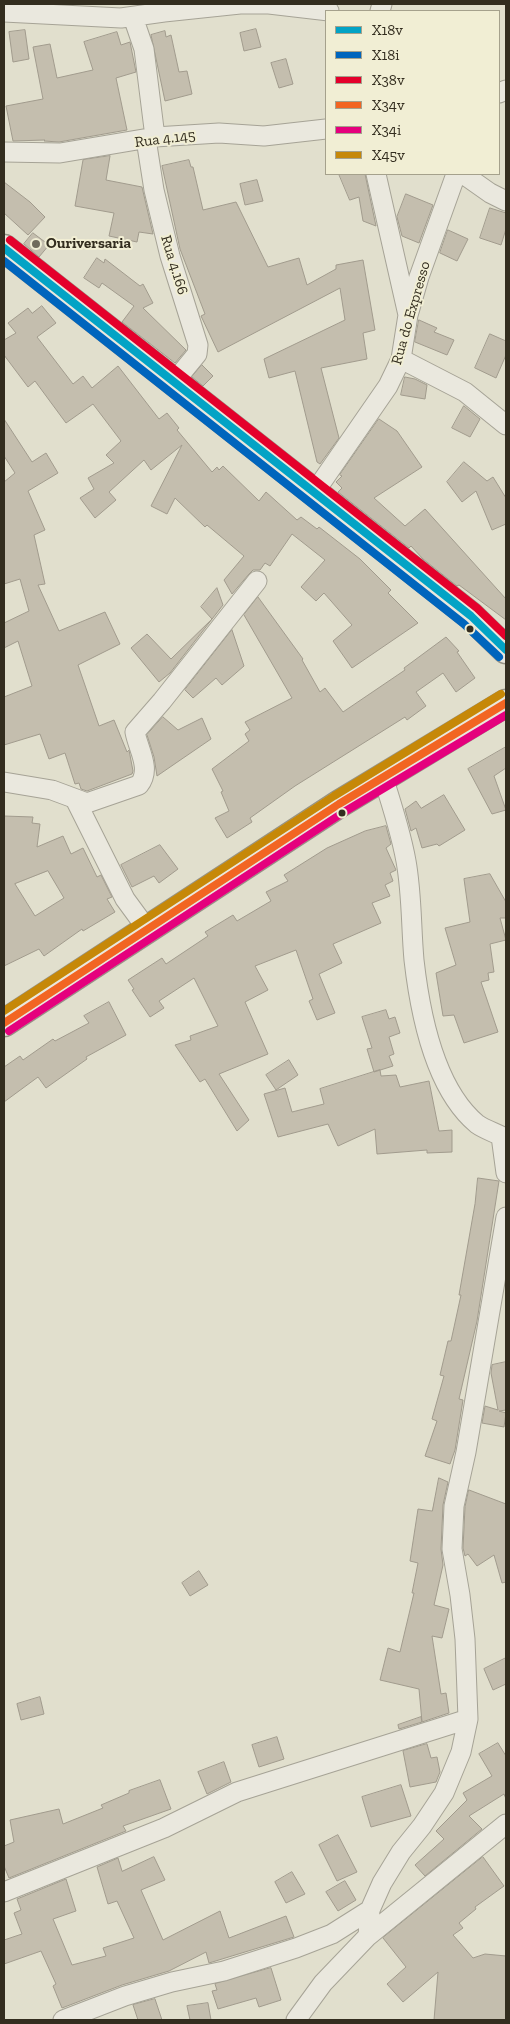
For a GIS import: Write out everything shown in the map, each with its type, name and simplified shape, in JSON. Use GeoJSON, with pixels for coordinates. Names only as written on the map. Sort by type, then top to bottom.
{"type":"FeatureCollection","features":[{"type":"Feature","properties":{"kind":"main road"},"geometry":{"type":"LineString","coordinates":[[4,248],[471,616],[506,650]]}},
{"type":"Feature","properties":{"kind":"main road"},"geometry":{"type":"LineString","coordinates":[[471,616],[503,627]]}},
{"type":"Feature","properties":{"kind":"main road"},"geometry":{"type":"LineString","coordinates":[[4,1023],[339,804],[506,704]]}},
{"type":"Feature","properties":{"kind":"main road"},"geometry":{"type":"LineString","coordinates":[[463,729],[506,715]]}},
{"type":"Feature","properties":{"kind":"street"},"geometry":{"type":"LineString","coordinates":[[4,12],[133,18],[164,12],[241,4],[269,4],[325,11]]}},
{"type":"Feature","properties":{"kind":"street","name":"Rua 4.166"},"geometry":{"type":"LineString","coordinates":[[133,18],[144,49],[154,190],[170,256],[198,345],[197,354],[174,382]]}},
{"type":"Feature","properties":{"kind":"street","name":"Rua 4.145"},"geometry":{"type":"LineString","coordinates":[[4,152],[60,153],[150,138],[219,133],[264,136],[325,129]]}},
{"type":"Feature","properties":{"kind":"street"},"geometry":{"type":"LineString","coordinates":[[376,175],[408,315]]}},
{"type":"Feature","properties":{"kind":"street","name":"Rua do Expresso"},"geometry":{"type":"LineString","coordinates":[[321,499],[388,386],[400,359],[408,315],[419,277],[456,175]]}},
{"type":"Feature","properties":{"kind":"street"},"geometry":{"type":"LineString","coordinates":[[464,175],[490,193],[506,201]]}},
{"type":"Feature","properties":{"kind":"street"},"geometry":{"type":"LineString","coordinates":[[400,359],[465,392],[506,425]]}},
{"type":"Feature","properties":{"kind":"street"},"geometry":{"type":"LineString","coordinates":[[4,782],[52,790],[88,803],[139,785],[144,779],[145,771],[135,732],[162,701],[257,581]]}},
{"type":"Feature","properties":{"kind":"street"},"geometry":{"type":"LineString","coordinates":[[383,777],[407,862],[414,959],[430,1040],[446,1085],[460,1107],[479,1125],[504,1136],[506,1173]]}},
{"type":"Feature","properties":{"kind":"street"},"geometry":{"type":"LineString","coordinates":[[75,799],[125,899],[147,929]]}},
{"type":"Feature","properties":{"kind":"street"},"geometry":{"type":"LineString","coordinates":[[368,1936],[370,1910],[382,1883],[401,1852],[422,1826],[444,1793],[461,1752],[468,1720],[465,1639],[452,1549],[454,1506],[466,1452],[506,1217]]}},
{"type":"Feature","properties":{"kind":"street"},"geometry":{"type":"LineString","coordinates":[[4,1892],[164,1828],[237,1792],[468,1720]]}},
{"type":"Feature","properties":{"kind":"street"},"geometry":{"type":"LineString","coordinates":[[296,2020],[323,1983],[368,1936],[505,1828]]}},
{"type":"Feature","properties":{"kind":"street"},"geometry":{"type":"LineString","coordinates":[[63,2020],[125,1996],[172,1982],[224,1971],[296,1948],[332,1934],[370,1910]]}},
{"type":"Feature","properties":{"kind":"building"},"geometry":{"type":"Polygon","coordinates":[[[256,29],[261,47],[244,51],[240,33],[256,29]]]}},
{"type":"Feature","properties":{"kind":"building"},"geometry":{"type":"Polygon","coordinates":[[[25,30],[29,59],[13,62],[9,32],[25,30]]]}},
{"type":"Feature","properties":{"kind":"building"},"geometry":{"type":"Polygon","coordinates":[[[165,31],[166,37],[171,35],[179,72],[187,71],[192,94],[165,101],[151,35],[165,31]]]}},
{"type":"Feature","properties":{"kind":"building"},"geometry":{"type":"Polygon","coordinates":[[[117,32],[121,45],[130,42],[136,72],[116,78],[127,130],[59,142],[45,140],[13,141],[6,106],[43,99],[33,47],[50,44],[57,78],[93,70],[84,42],[117,32]]]}},
{"type":"Feature","properties":{"kind":"building"},"geometry":{"type":"Polygon","coordinates":[[[286,59],[293,84],[279,88],[271,63],[286,59]]]}},
{"type":"Feature","properties":{"kind":"building"},"geometry":{"type":"Polygon","coordinates":[[[110,156],[106,180],[142,187],[153,234],[139,232],[137,242],[109,236],[114,213],[75,206],[83,160],[110,156]]]}},
{"type":"Feature","properties":{"kind":"building"},"geometry":{"type":"Polygon","coordinates":[[[189,160],[191,167],[193,167],[203,210],[236,202],[268,267],[299,258],[307,285],[336,269],[336,265],[363,260],[375,330],[363,333],[367,359],[321,368],[339,438],[320,464],[317,462],[295,371],[269,378],[264,359],[345,320],[340,288],[218,352],[201,316],[205,314],[180,249],[162,166],[189,160]]]}},
{"type":"Feature","properties":{"kind":"building"},"geometry":{"type":"Polygon","coordinates":[[[339,175],[365,175],[376,226],[363,221],[359,197],[350,200],[339,175]]]}},
{"type":"Feature","properties":{"kind":"building"},"geometry":{"type":"Polygon","coordinates":[[[257,180],[263,201],[245,205],[240,184],[257,180]]]}},
{"type":"Feature","properties":{"kind":"building"},"geometry":{"type":"Polygon","coordinates":[[[4,182],[30,202],[45,217],[28,235],[4,213],[4,182]]]}},
{"type":"Feature","properties":{"kind":"building"},"geometry":{"type":"Polygon","coordinates":[[[406,194],[433,205],[419,243],[402,236],[397,217],[406,194]]]}},
{"type":"Feature","properties":{"kind":"building"},"geometry":{"type":"Polygon","coordinates":[[[490,208],[506,213],[506,229],[501,245],[480,238],[490,208]]]}},
{"type":"Feature","properties":{"kind":"building"},"geometry":{"type":"Polygon","coordinates":[[[448,230],[468,239],[457,261],[440,253],[448,230]]]}},
{"type":"Feature","properties":{"kind":"building"},"geometry":{"type":"Polygon","coordinates":[[[33,233],[49,245],[39,257],[24,244],[33,233]]]}},
{"type":"Feature","properties":{"kind":"building"},"geometry":{"type":"Polygon","coordinates":[[[97,258],[104,263],[105,259],[140,286],[143,284],[153,303],[143,308],[186,350],[175,363],[122,322],[134,306],[102,283],[99,288],[84,278],[97,258]]]}},
{"type":"Feature","properties":{"kind":"building"},"geometry":{"type":"Polygon","coordinates":[[[42,306],[56,323],[37,337],[73,384],[83,376],[92,388],[118,366],[159,419],[167,413],[179,428],[177,430],[212,472],[217,467],[219,470],[223,466],[259,501],[266,492],[297,520],[301,517],[317,529],[319,527],[360,559],[391,590],[388,593],[418,623],[352,668],[333,641],[352,625],[324,593],[316,601],[301,587],[325,560],[292,534],[270,566],[265,563],[260,570],[253,570],[232,594],[224,580],[244,556],[207,525],[205,527],[175,498],[167,514],[151,506],[182,445],[151,470],[144,460],[109,492],[116,500],[95,518],[80,498],[94,489],[88,478],[114,463],[106,455],[121,441],[93,404],[66,423],[35,381],[28,387],[4,355],[4,340],[16,333],[8,323],[28,308],[32,313],[42,306]]]}},
{"type":"Feature","properties":{"kind":"building"},"geometry":{"type":"Polygon","coordinates":[[[419,320],[437,328],[434,332],[454,340],[447,355],[415,342],[419,320]]]}},
{"type":"Feature","properties":{"kind":"building"},"geometry":{"type":"Polygon","coordinates":[[[490,334],[506,341],[506,355],[496,378],[475,368],[490,334]]]}},
{"type":"Feature","properties":{"kind":"building"},"geometry":{"type":"Polygon","coordinates":[[[202,365],[213,376],[203,386],[192,377],[202,365]]]}},
{"type":"Feature","properties":{"kind":"building"},"geometry":{"type":"Polygon","coordinates":[[[405,377],[415,379],[427,385],[425,399],[401,395],[405,377]]]}},
{"type":"Feature","properties":{"kind":"building"},"geometry":{"type":"Polygon","coordinates":[[[464,406],[480,419],[470,437],[452,428],[464,406]]]}},
{"type":"Feature","properties":{"kind":"building"},"geometry":{"type":"Polygon","coordinates":[[[4,419],[32,462],[46,453],[58,473],[28,491],[45,530],[34,535],[45,584],[38,585],[59,631],[105,612],[120,644],[78,665],[99,726],[114,720],[127,752],[129,750],[133,771],[132,774],[87,791],[81,789],[79,783],[75,784],[65,753],[49,759],[40,734],[4,745],[4,697],[32,686],[18,641],[4,648],[4,623],[29,611],[20,579],[4,584],[4,482],[15,473],[4,456],[4,419]]]}},
{"type":"Feature","properties":{"kind":"building"},"geometry":{"type":"Polygon","coordinates":[[[379,419],[397,431],[422,467],[374,498],[405,526],[425,509],[506,599],[506,620],[459,585],[457,586],[423,559],[411,546],[409,548],[338,492],[342,488],[336,482],[342,476],[340,475],[379,419]]]}},
{"type":"Feature","properties":{"kind":"building"},"geometry":{"type":"Polygon","coordinates":[[[464,462],[487,481],[493,477],[506,498],[506,524],[492,530],[476,491],[462,502],[447,482],[464,462]]]}},
{"type":"Feature","properties":{"kind":"building"},"geometry":{"type":"Polygon","coordinates":[[[217,588],[223,605],[170,673],[159,682],[131,648],[147,634],[171,659],[212,619],[201,607],[217,588]]]}},
{"type":"Feature","properties":{"kind":"building"},"geometry":{"type":"Polygon","coordinates":[[[258,597],[303,659],[320,692],[325,688],[343,712],[405,670],[404,668],[446,637],[459,651],[457,652],[475,678],[456,692],[443,673],[416,692],[426,706],[407,720],[405,717],[295,786],[250,818],[252,822],[227,838],[215,818],[229,811],[221,792],[223,791],[212,769],[249,741],[245,734],[250,730],[245,722],[292,698],[244,615],[258,597]]]}},
{"type":"Feature","properties":{"kind":"building"},"geometry":{"type":"Polygon","coordinates":[[[232,630],[244,666],[222,685],[216,678],[193,698],[185,690],[232,630]]]}},
{"type":"Feature","properties":{"kind":"building"},"geometry":{"type":"Polygon","coordinates":[[[163,717],[178,730],[202,718],[211,739],[157,776],[154,757],[147,735],[163,717]]]}},
{"type":"Feature","properties":{"kind":"building"},"geometry":{"type":"Polygon","coordinates":[[[506,747],[506,768],[494,776],[506,810],[492,814],[468,769],[506,747]]]}},
{"type":"Feature","properties":{"kind":"building"},"geometry":{"type":"Polygon","coordinates":[[[444,795],[465,830],[439,846],[437,844],[422,848],[416,828],[411,831],[405,809],[416,801],[421,808],[444,795]]]}},
{"type":"Feature","properties":{"kind":"building"},"geometry":{"type":"Polygon","coordinates":[[[4,816],[33,817],[32,823],[40,824],[37,847],[63,836],[71,854],[83,848],[97,877],[101,875],[112,897],[107,899],[115,912],[83,931],[82,929],[44,956],[39,949],[4,966],[4,816]],[[48,871],[15,884],[35,916],[64,898],[48,871]]]}},
{"type":"Feature","properties":{"kind":"building"},"geometry":{"type":"Polygon","coordinates":[[[386,826],[391,844],[386,848],[396,870],[390,873],[393,881],[385,885],[390,896],[372,903],[381,923],[333,944],[342,963],[319,974],[335,1013],[317,1020],[309,1001],[313,999],[296,950],[255,966],[268,990],[245,1002],[268,1054],[219,1074],[249,1120],[237,1131],[205,1079],[200,1082],[175,1045],[191,1040],[190,1036],[218,1026],[194,978],[159,1001],[164,1008],[150,1017],[132,990],[134,989],[128,980],[162,958],[166,964],[208,936],[205,932],[233,915],[237,921],[271,901],[266,892],[288,881],[284,875],[327,848],[365,831],[386,826]]]}},
{"type":"Feature","properties":{"kind":"building"},"geometry":{"type":"Polygon","coordinates":[[[160,845],[178,869],[159,883],[154,876],[132,887],[121,865],[160,845]]]}},
{"type":"Feature","properties":{"kind":"building"},"geometry":{"type":"Polygon","coordinates":[[[490,874],[506,902],[506,918],[500,918],[506,940],[490,944],[494,972],[488,973],[489,980],[481,982],[498,1032],[464,1043],[454,1015],[443,1016],[436,973],[456,965],[445,928],[470,922],[464,879],[490,874]]]}},
{"type":"Feature","properties":{"kind":"building"},"geometry":{"type":"Polygon","coordinates":[[[109,1002],[126,1035],[86,1057],[87,1059],[46,1088],[38,1077],[4,1102],[4,1067],[20,1056],[23,1060],[53,1039],[55,1041],[89,1023],[84,1016],[109,1002]]]}},
{"type":"Feature","properties":{"kind":"building"},"geometry":{"type":"Polygon","coordinates":[[[386,1010],[389,1019],[395,1017],[400,1033],[389,1037],[394,1054],[389,1056],[393,1066],[374,1072],[367,1049],[372,1048],[362,1017],[386,1010]]]}},
{"type":"Feature","properties":{"kind":"building"},"geometry":{"type":"Polygon","coordinates":[[[289,1060],[298,1075],[276,1090],[266,1075],[289,1060]]]}},
{"type":"Feature","properties":{"kind":"building"},"geometry":{"type":"Polygon","coordinates":[[[380,1070],[381,1076],[396,1075],[400,1087],[429,1081],[439,1131],[452,1130],[452,1152],[427,1153],[427,1150],[377,1154],[375,1129],[338,1146],[328,1124],[278,1137],[264,1094],[285,1088],[292,1112],[324,1104],[320,1089],[380,1070]]]}},
{"type":"Feature","properties":{"kind":"building"},"geometry":{"type":"Polygon","coordinates":[[[478,1178],[499,1181],[477,1321],[459,1399],[463,1400],[455,1450],[450,1464],[425,1456],[437,1421],[432,1419],[444,1376],[440,1375],[448,1341],[451,1341],[461,1295],[459,1295],[478,1178]]]}},
{"type":"Feature","properties":{"kind":"building"},"geometry":{"type":"Polygon","coordinates":[[[506,1362],[506,1410],[499,1411],[506,1413],[504,1427],[482,1423],[485,1406],[498,1410],[491,1373],[492,1365],[506,1362]]]}},
{"type":"Feature","properties":{"kind":"building"},"geometry":{"type":"Polygon","coordinates":[[[439,1478],[448,1482],[443,1505],[441,1549],[443,1565],[434,1605],[449,1609],[442,1638],[432,1636],[441,1694],[446,1693],[449,1713],[422,1722],[419,1689],[380,1680],[388,1648],[400,1652],[414,1593],[412,1593],[418,1563],[410,1561],[418,1509],[432,1511],[439,1478]]]}},
{"type":"Feature","properties":{"kind":"building"},"geometry":{"type":"Polygon","coordinates":[[[469,1490],[506,1504],[506,1582],[502,1583],[494,1555],[477,1566],[468,1554],[465,1556],[463,1548],[465,1507],[469,1490]]]}},
{"type":"Feature","properties":{"kind":"building"},"geometry":{"type":"Polygon","coordinates":[[[199,1571],[208,1585],[190,1596],[182,1583],[199,1571]]]}},
{"type":"Feature","properties":{"kind":"building"},"geometry":{"type":"Polygon","coordinates":[[[506,1658],[506,1684],[493,1690],[484,1669],[506,1658]]]}},
{"type":"Feature","properties":{"kind":"building"},"geometry":{"type":"Polygon","coordinates":[[[40,1697],[44,1714],[21,1720],[17,1704],[40,1697]]]}},
{"type":"Feature","properties":{"kind":"building"},"geometry":{"type":"Polygon","coordinates":[[[421,1717],[422,1722],[399,1729],[398,1725],[421,1717]]]}},
{"type":"Feature","properties":{"kind":"building"},"geometry":{"type":"Polygon","coordinates":[[[277,1737],[284,1759],[259,1767],[252,1745],[277,1737]]]}},
{"type":"Feature","properties":{"kind":"building"},"geometry":{"type":"Polygon","coordinates":[[[498,1743],[506,1756],[506,1799],[504,1794],[469,1816],[482,1829],[425,1876],[415,1865],[444,1839],[436,1831],[467,1800],[463,1793],[492,1776],[479,1754],[498,1743]]]}},
{"type":"Feature","properties":{"kind":"building"},"geometry":{"type":"Polygon","coordinates":[[[427,1744],[431,1758],[437,1757],[440,1772],[436,1782],[410,1787],[403,1751],[427,1744]]]}},
{"type":"Feature","properties":{"kind":"building"},"geometry":{"type":"Polygon","coordinates":[[[224,1762],[231,1782],[207,1794],[198,1772],[224,1762]]]}},
{"type":"Feature","properties":{"kind":"building"},"geometry":{"type":"Polygon","coordinates":[[[160,1780],[171,1809],[123,1826],[126,1831],[9,1878],[4,1866],[4,1846],[14,1842],[10,1820],[59,1809],[63,1824],[103,1808],[101,1805],[129,1793],[129,1791],[160,1780]]]}},
{"type":"Feature","properties":{"kind":"building"},"geometry":{"type":"Polygon","coordinates":[[[401,1785],[411,1816],[371,1827],[362,1797],[401,1785]]]}},
{"type":"Feature","properties":{"kind":"building"},"geometry":{"type":"Polygon","coordinates":[[[338,1835],[357,1872],[337,1881],[319,1845],[338,1835]]]}},
{"type":"Feature","properties":{"kind":"building"},"geometry":{"type":"Polygon","coordinates":[[[154,1857],[165,1880],[141,1890],[163,1940],[220,1911],[229,1938],[286,1916],[294,1937],[209,1963],[206,1952],[169,1971],[122,1985],[62,2008],[53,1986],[56,1984],[41,1951],[4,1964],[4,1940],[22,1934],[14,1913],[21,1910],[17,1899],[66,1879],[76,1911],[53,1919],[72,1965],[106,1956],[103,1948],[134,1938],[117,1901],[108,1904],[97,1867],[118,1858],[122,1871],[154,1857]]]}},
{"type":"Feature","properties":{"kind":"building"},"geometry":{"type":"Polygon","coordinates":[[[483,1857],[504,1886],[475,1907],[476,1909],[459,1923],[463,1928],[453,1935],[473,1958],[485,1954],[506,1956],[506,2020],[434,2020],[438,1972],[403,2002],[387,1984],[406,1967],[383,1938],[483,1857]]]}},
{"type":"Feature","properties":{"kind":"building"},"geometry":{"type":"Polygon","coordinates":[[[292,1872],[305,1894],[286,1903],[275,1882],[292,1872]]]}},
{"type":"Feature","properties":{"kind":"building"},"geometry":{"type":"Polygon","coordinates":[[[345,1881],[356,1900],[338,1911],[326,1892],[345,1881]]]}},
{"type":"Feature","properties":{"kind":"building"},"geometry":{"type":"Polygon","coordinates":[[[271,1968],[281,2000],[259,2007],[256,1998],[218,2009],[212,1991],[217,1990],[215,1984],[271,1968]]]}},
{"type":"Feature","properties":{"kind":"building"},"geometry":{"type":"Polygon","coordinates":[[[155,1999],[162,2020],[138,2020],[133,2005],[155,1999]]]}},
{"type":"Feature","properties":{"kind":"building"},"geometry":{"type":"Polygon","coordinates":[[[208,2003],[211,2020],[190,2020],[187,2006],[208,2003]]]}},
{"type":"Feature","properties":{"kind":"transit line","name":"X38v"},"geometry":{"type":"LineString","coordinates":[[10,240],[477,608],[506,636]]}},
{"type":"Feature","properties":{"kind":"transit line","name":"X18v"},"geometry":{"type":"LineString","coordinates":[[4,248],[471,616],[506,650]]}},
{"type":"Feature","properties":{"kind":"transit line","name":"X18i"},"geometry":{"type":"LineString","coordinates":[[4,261],[464,624],[499,657]]}},
{"type":"Feature","properties":{"kind":"transit line","name":"X45v"},"geometry":{"type":"LineString","coordinates":[[4,1011],[334,796],[501,694]]}},
{"type":"Feature","properties":{"kind":"transit line","name":"X34v"},"geometry":{"type":"LineString","coordinates":[[4,1023],[339,804],[506,703]]}},
{"type":"Feature","properties":{"kind":"transit line","name":"X34i"},"geometry":{"type":"LineString","coordinates":[[9,1031],[344,812],[506,715]]}},
{"type":"Feature","properties":{"kind":"place","name":"Ouriversaria"},"geometry":{"type":"Point","coordinates":[36,244]}}]}
